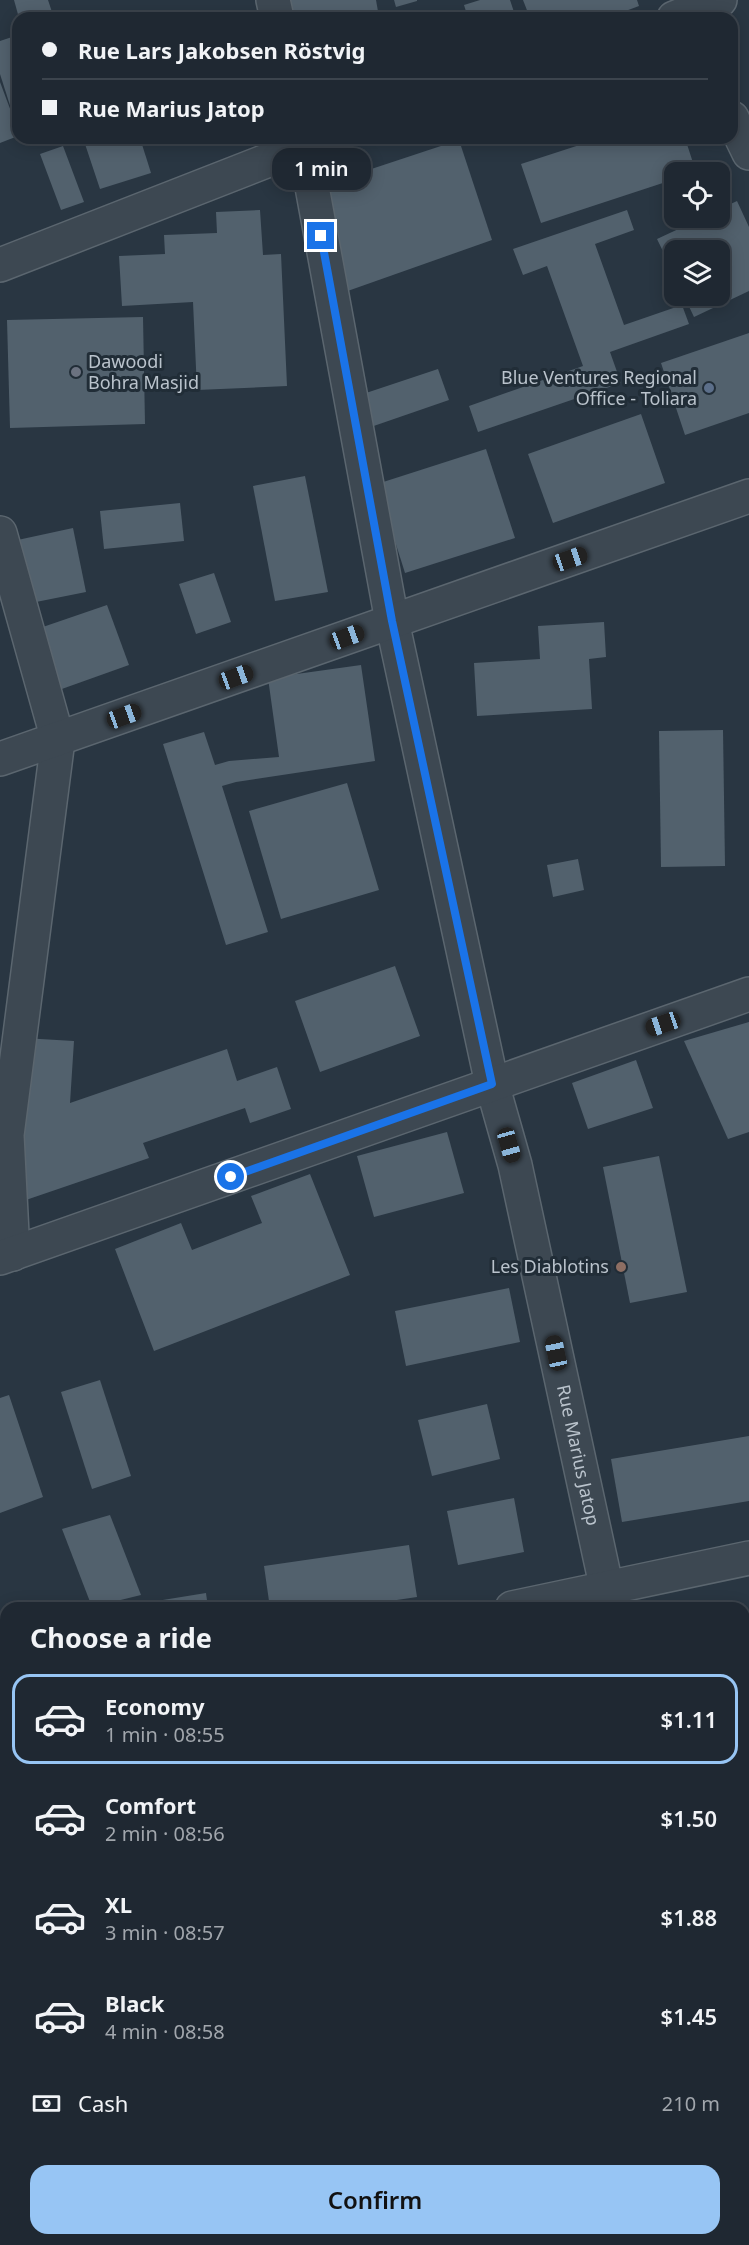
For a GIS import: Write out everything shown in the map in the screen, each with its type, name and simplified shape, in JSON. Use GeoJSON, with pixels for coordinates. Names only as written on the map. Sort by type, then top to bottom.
{"type":"FeatureCollection","features":[{"type":"Feature","properties":{"kind":"street"},"geometry":{"type":"LineString","coordinates":[[682,12],[720,0]]}},
{"type":"Feature","properties":{"kind":"street"},"geometry":{"type":"LineString","coordinates":[[738,130],[749,153]]}},
{"type":"Feature","properties":{"kind":"street"},"geometry":{"type":"LineString","coordinates":[[0,265],[301,144]]}},
{"type":"Feature","properties":{"kind":"street","name":"Rue Marius Jatop"},"geometry":{"type":"LineString","coordinates":[[312,144],[392,621],[492,1084],[515,1165],[609,1597]]}},
{"type":"Feature","properties":{"kind":"street"},"geometry":{"type":"LineString","coordinates":[[0,759],[749,496]]}},
{"type":"Feature","properties":{"kind":"street"},"geometry":{"type":"LineString","coordinates":[[0,533],[58,740],[7,1135],[7,1256],[749,994]]}},
{"type":"Feature","properties":{"kind":"street"},"geometry":{"type":"LineString","coordinates":[[565,1602],[609,1597],[749,1558]]}},
{"type":"Feature","properties":{"kind":"building"},"geometry":{"type":"Polygon","coordinates":[[[14,0],[48,0],[52,12],[17,12],[14,0]]]}},
{"type":"Feature","properties":{"kind":"building"},"geometry":{"type":"Polygon","coordinates":[[[286,0],[376,0],[378,12],[288,12],[286,0]]]}},
{"type":"Feature","properties":{"kind":"building"},"geometry":{"type":"Polygon","coordinates":[[[394,0],[417,0],[417,1],[396,7],[394,0]]]}},
{"type":"Feature","properties":{"kind":"building"},"geometry":{"type":"Polygon","coordinates":[[[480,0],[510,0],[514,12],[466,12],[464,5],[480,0]]]}},
{"type":"Feature","properties":{"kind":"building"},"geometry":{"type":"Polygon","coordinates":[[[523,0],[637,0],[639,6],[623,12],[528,12],[523,0]]]}},
{"type":"Feature","properties":{"kind":"building"},"geometry":{"type":"Polygon","coordinates":[[[12,37],[12,112],[0,74],[0,41],[12,37]]]}},
{"type":"Feature","properties":{"kind":"building"},"geometry":{"type":"Polygon","coordinates":[[[0,82],[12,114],[12,138],[0,143],[0,82]]]}},
{"type":"Feature","properties":{"kind":"building"},"geometry":{"type":"Polygon","coordinates":[[[85,144],[142,144],[151,173],[100,189],[85,144]]]}},
{"type":"Feature","properties":{"kind":"building"},"geometry":{"type":"Polygon","coordinates":[[[447,144],[460,144],[492,240],[342,293],[323,185],[447,144]]]}},
{"type":"Feature","properties":{"kind":"building"},"geometry":{"type":"Polygon","coordinates":[[[583,144],[687,144],[693,162],[664,162],[664,183],[541,223],[521,164],[583,144]]]}},
{"type":"Feature","properties":{"kind":"building"},"geometry":{"type":"Polygon","coordinates":[[[63,146],[84,202],[61,210],[40,154],[63,146]]]}},
{"type":"Feature","properties":{"kind":"building"},"geometry":{"type":"Polygon","coordinates":[[[737,201],[749,227],[749,291],[730,300],[730,240],[664,240],[664,253],[657,239],[681,228],[730,228],[730,204],[737,201]]]}},
{"type":"Feature","properties":{"kind":"building"},"geometry":{"type":"Polygon","coordinates":[[[260,210],[263,255],[281,254],[287,386],[197,390],[193,302],[122,306],[119,256],[165,254],[164,235],[217,233],[216,212],[260,210]]]}},
{"type":"Feature","properties":{"kind":"building"},"geometry":{"type":"Polygon","coordinates":[[[627,210],[634,230],[595,244],[624,325],[679,306],[682,306],[689,324],[610,352],[621,383],[478,432],[469,406],[583,366],[547,266],[523,275],[513,249],[627,210]]]}},
{"type":"Feature","properties":{"kind":"building"},"geometry":{"type":"Polygon","coordinates":[[[689,306],[717,306],[694,317],[689,306]]]}},
{"type":"Feature","properties":{"kind":"building","name":"Dawoodi Bohra Masjid"},"geometry":{"type":"Polygon","coordinates":[[[143,317],[145,424],[10,428],[7,320],[143,317]]]}},
{"type":"Feature","properties":{"kind":"building","name":"Blue Ventures Regional Office - Toliara"},"geometry":{"type":"Polygon","coordinates":[[[749,333],[749,413],[685,435],[661,363],[749,333]]]}},
{"type":"Feature","properties":{"kind":"building"},"geometry":{"type":"Polygon","coordinates":[[[438,369],[449,400],[365,429],[354,397],[438,369]]]}},
{"type":"Feature","properties":{"kind":"building"},"geometry":{"type":"Polygon","coordinates":[[[641,414],[665,483],[553,523],[528,454],[641,414]]]}},
{"type":"Feature","properties":{"kind":"building"},"geometry":{"type":"Polygon","coordinates":[[[486,449],[515,538],[405,573],[377,484],[486,449]]]}},
{"type":"Feature","properties":{"kind":"building"},"geometry":{"type":"Polygon","coordinates":[[[305,476],[328,592],[275,601],[253,486],[305,476]]]}},
{"type":"Feature","properties":{"kind":"building"},"geometry":{"type":"Polygon","coordinates":[[[180,503],[184,541],[104,549],[100,511],[180,503]]]}},
{"type":"Feature","properties":{"kind":"building"},"geometry":{"type":"Polygon","coordinates":[[[73,528],[86,592],[26,604],[13,541],[73,528]]]}},
{"type":"Feature","properties":{"kind":"building"},"geometry":{"type":"Polygon","coordinates":[[[214,573],[231,622],[196,634],[179,584],[214,573]]]}},
{"type":"Feature","properties":{"kind":"building"},"geometry":{"type":"Polygon","coordinates":[[[107,605],[129,665],[59,690],[37,629],[107,605]]]}},
{"type":"Feature","properties":{"kind":"building"},"geometry":{"type":"Polygon","coordinates":[[[604,622],[606,657],[589,659],[592,709],[477,716],[474,663],[540,659],[538,626],[604,622]]]}},
{"type":"Feature","properties":{"kind":"building"},"geometry":{"type":"Polygon","coordinates":[[[361,665],[375,761],[222,786],[268,932],[226,945],[163,744],[204,732],[215,765],[229,761],[279,757],[268,678],[361,665]]]}},
{"type":"Feature","properties":{"kind":"building"},"geometry":{"type":"Polygon","coordinates":[[[723,730],[725,866],[661,867],[659,731],[723,730]]]}},
{"type":"Feature","properties":{"kind":"building"},"geometry":{"type":"Polygon","coordinates":[[[347,783],[379,890],[281,919],[249,811],[347,783]]]}},
{"type":"Feature","properties":{"kind":"building"},"geometry":{"type":"Polygon","coordinates":[[[578,859],[584,890],[553,897],[547,865],[578,859]]]}},
{"type":"Feature","properties":{"kind":"building"},"geometry":{"type":"Polygon","coordinates":[[[395,966],[420,1036],[320,1072],[295,1001],[395,966]]]}},
{"type":"Feature","properties":{"kind":"building"},"geometry":{"type":"Polygon","coordinates":[[[749,1022],[749,1132],[728,1139],[684,1041],[749,1022]]]}},
{"type":"Feature","properties":{"kind":"building"},"geometry":{"type":"Polygon","coordinates":[[[23,1038],[74,1041],[70,1103],[227,1049],[237,1081],[277,1067],[291,1109],[250,1123],[245,1108],[143,1143],[149,1158],[23,1201],[23,1038]]]}},
{"type":"Feature","properties":{"kind":"building"},"geometry":{"type":"Polygon","coordinates":[[[636,1060],[653,1108],[588,1129],[572,1083],[636,1060]]]}},
{"type":"Feature","properties":{"kind":"building"},"geometry":{"type":"Polygon","coordinates":[[[447,1132],[464,1193],[374,1217],[357,1156],[447,1132]]]}},
{"type":"Feature","properties":{"kind":"building"},"geometry":{"type":"Polygon","coordinates":[[[659,1156],[687,1292],[630,1303],[603,1167],[659,1156]]]}},
{"type":"Feature","properties":{"kind":"building"},"geometry":{"type":"Polygon","coordinates":[[[310,1174],[350,1275],[154,1351],[115,1249],[181,1223],[192,1250],[262,1223],[251,1196],[310,1174]]]}},
{"type":"Feature","properties":{"kind":"building"},"geometry":{"type":"Polygon","coordinates":[[[509,1288],[520,1342],[406,1366],[395,1311],[509,1288]]]}},
{"type":"Feature","properties":{"kind":"building"},"geometry":{"type":"Polygon","coordinates":[[[100,1380],[131,1476],[92,1489],[61,1392],[100,1380]]]}},
{"type":"Feature","properties":{"kind":"building"},"geometry":{"type":"Polygon","coordinates":[[[9,1395],[43,1497],[0,1513],[0,1398],[9,1395]]]}},
{"type":"Feature","properties":{"kind":"building"},"geometry":{"type":"Polygon","coordinates":[[[487,1404],[500,1459],[432,1476],[418,1420],[487,1404]]]}},
{"type":"Feature","properties":{"kind":"building"},"geometry":{"type":"Polygon","coordinates":[[[749,1436],[749,1501],[622,1522],[611,1459],[749,1436]]]}},
{"type":"Feature","properties":{"kind":"building"},"geometry":{"type":"Polygon","coordinates":[[[514,1498],[524,1552],[458,1565],[447,1511],[514,1498]]]}},
{"type":"Feature","properties":{"kind":"building"},"geometry":{"type":"Polygon","coordinates":[[[110,1515],[141,1595],[112,1602],[90,1602],[62,1529],[110,1515]]]}},
{"type":"Feature","properties":{"kind":"building"},"geometry":{"type":"Polygon","coordinates":[[[409,1545],[417,1597],[383,1602],[269,1602],[264,1566],[409,1545]]]}},
{"type":"Feature","properties":{"kind":"building"},"geometry":{"type":"Polygon","coordinates":[[[206,1593],[207,1602],[150,1602],[206,1593]]]}},
{"type":"Feature","properties":{"kind":"place","name":"Dawoodi Bohra Masjid"},"geometry":{"type":"Point","coordinates":[76,372]}},
{"type":"Feature","properties":{"kind":"place","name":"Blue Ventures Regional Office - Toliara"},"geometry":{"type":"Point","coordinates":[709,388]}},
{"type":"Feature","properties":{"kind":"place","name":"Les Diablotins"},"geometry":{"type":"Point","coordinates":[621,1267]}},
{"type":"Feature","properties":{"kind":"route"},"geometry":{"type":"LineString","coordinates":[[231,1177],[492,1084],[392,621],[321,236]]}}]}
